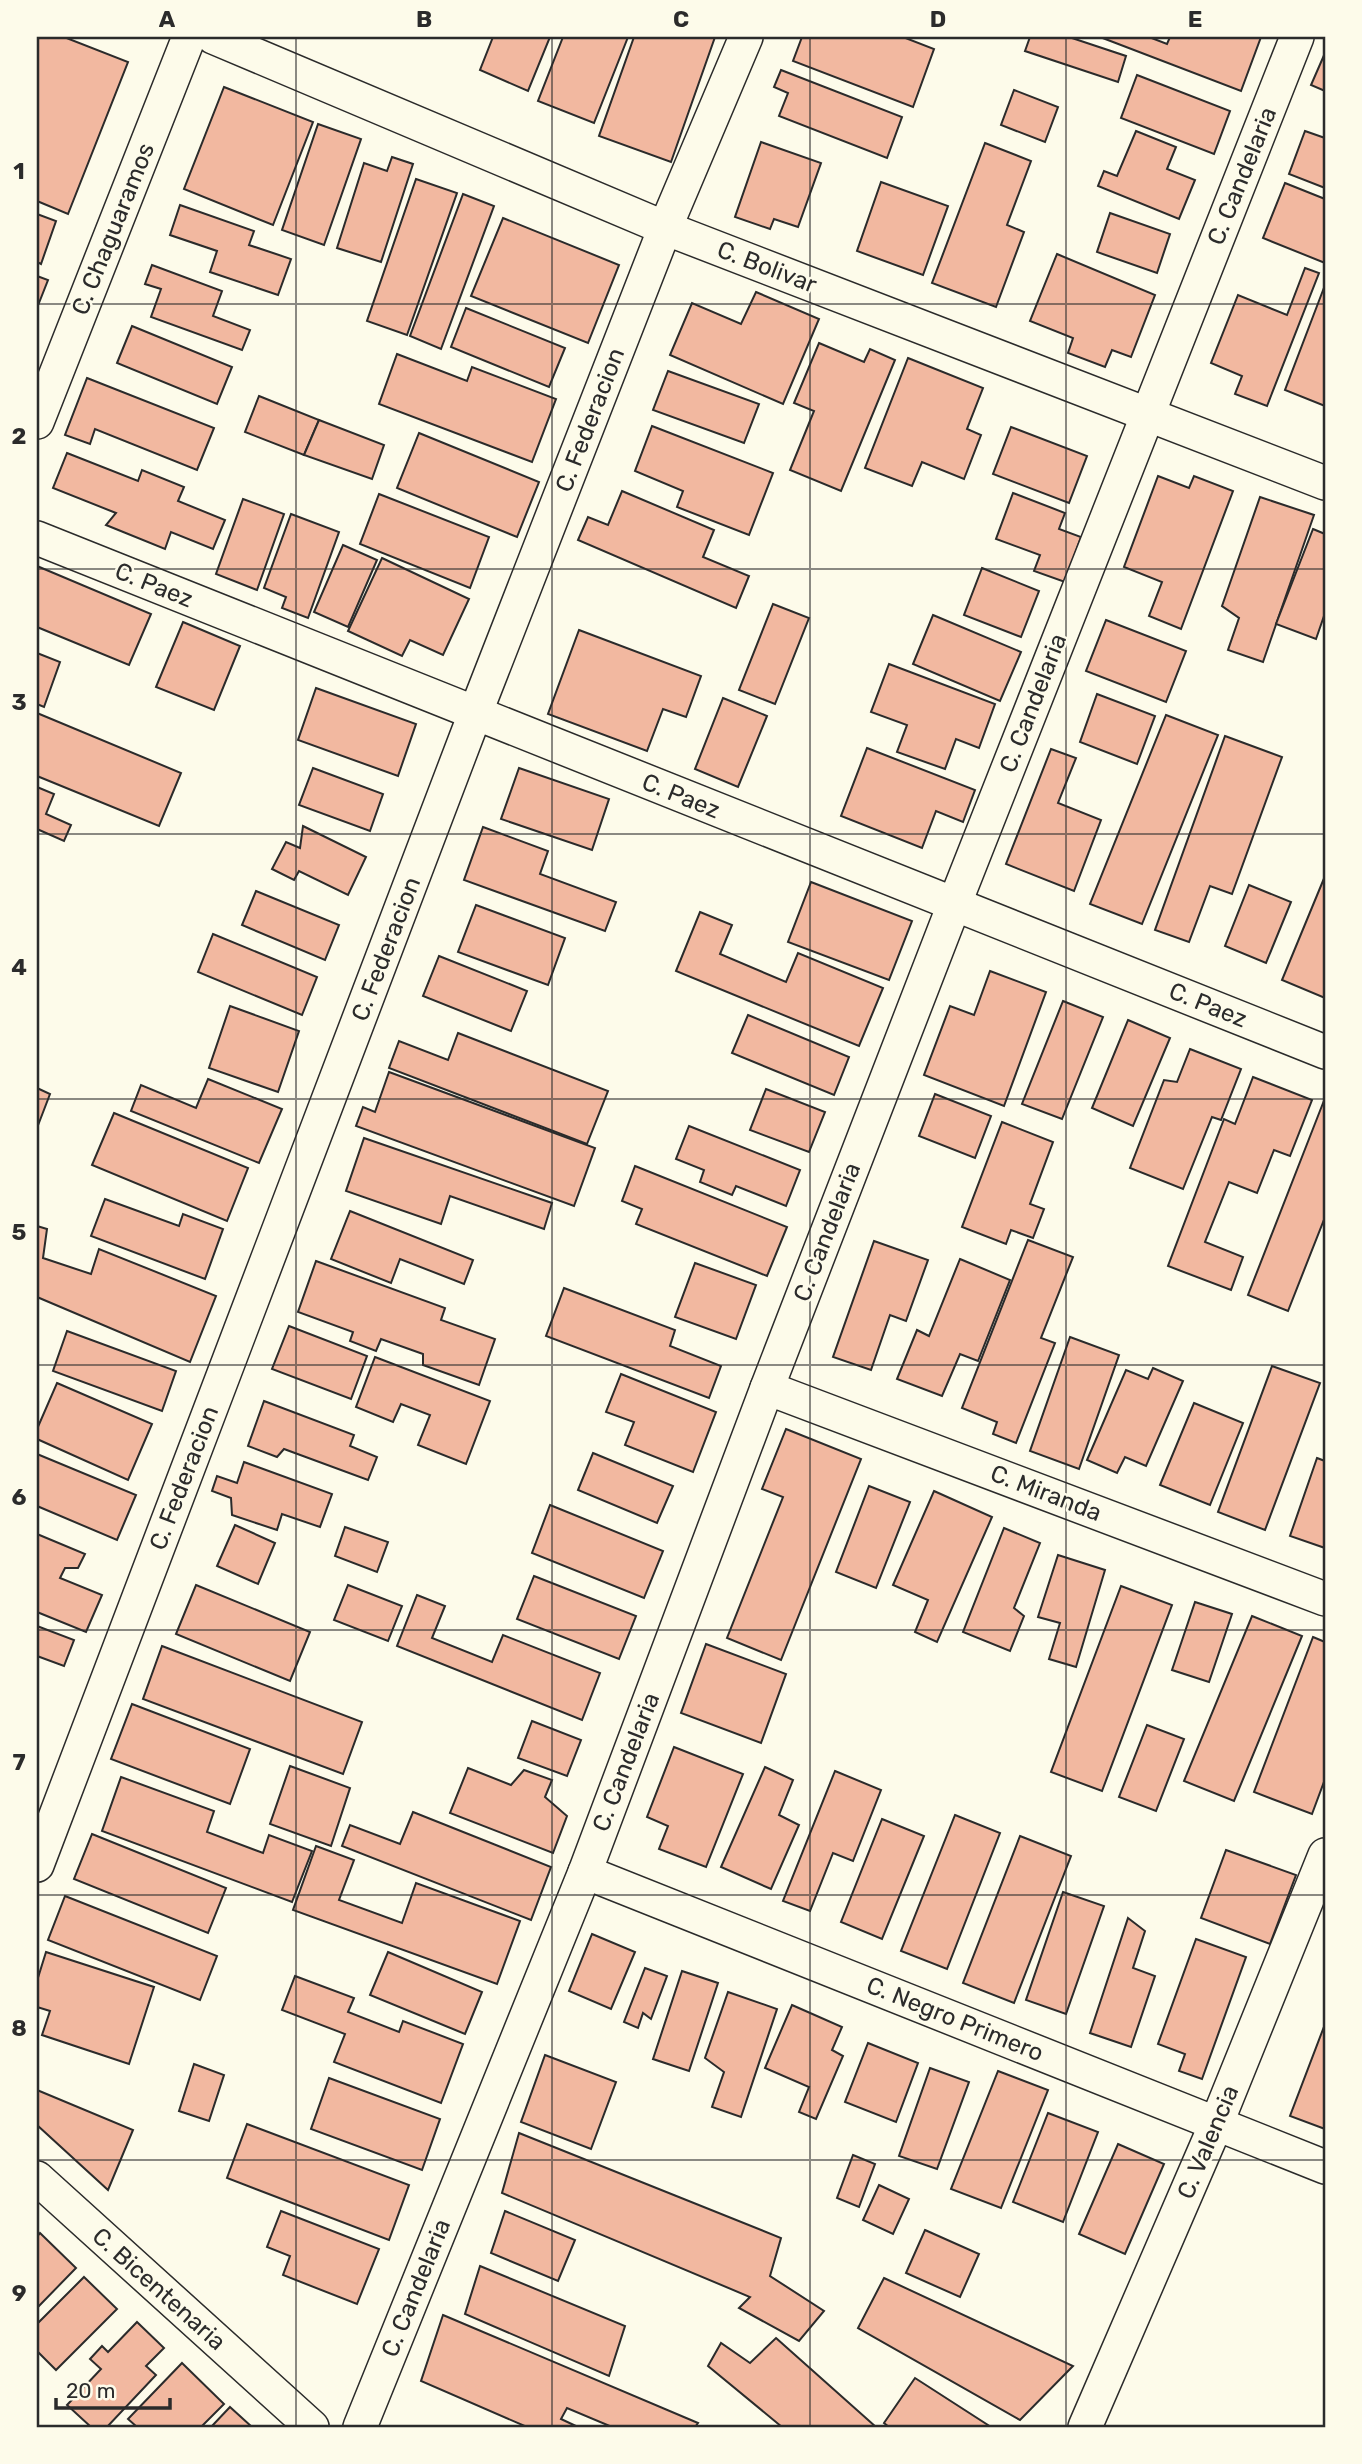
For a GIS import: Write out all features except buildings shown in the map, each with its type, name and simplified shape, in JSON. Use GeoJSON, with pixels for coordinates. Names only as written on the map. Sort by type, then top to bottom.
{"type":"FeatureCollection","features":[{"type":"Feature","properties":{"kind":"street","name":"C. Chaguaramos"},"geometry":{"type":"LineString","coordinates":[[37,422],[189,37]]}},
{"type":"Feature","properties":{"kind":"street","name":"C. Bolivar"},"geometry":{"type":"LineString","coordinates":[[213,37],[665,228],[1325,484]]}},
{"type":"Feature","properties":{"kind":"street","name":"C. Federacion"},"geometry":{"type":"LineString","coordinates":[[37,1865],[475,714],[665,228],[746,37]]}},
{"type":"Feature","properties":{"kind":"street","name":"C. Candelaria"},"geometry":{"type":"LineString","coordinates":[[360,2427],[585,1872],[767,1388],[954,905],[1297,37]]}},
{"type":"Feature","properties":{"kind":"street","name":"C. Paez"},"geometry":{"type":"LineString","coordinates":[[37,538],[1325,1052]]}},
{"type":"Feature","properties":{"kind":"street","name":"C. Miranda"},"geometry":{"type":"LineString","coordinates":[[767,1388],[1325,1599]]}},
{"type":"Feature","properties":{"kind":"street","name":"C. Valencia"},"geometry":{"type":"LineString","coordinates":[[1085,2427],[1217,2122],[1325,1855]]}},
{"type":"Feature","properties":{"kind":"street","name":"C. Negro Primero"},"geometry":{"type":"LineString","coordinates":[[585,1872],[1325,2167]]}},
{"type":"Feature","properties":{"kind":"street","name":"C. Bicentenaria"},"geometry":{"type":"LineString","coordinates":[[37,2178],[312,2427]]}}]}
